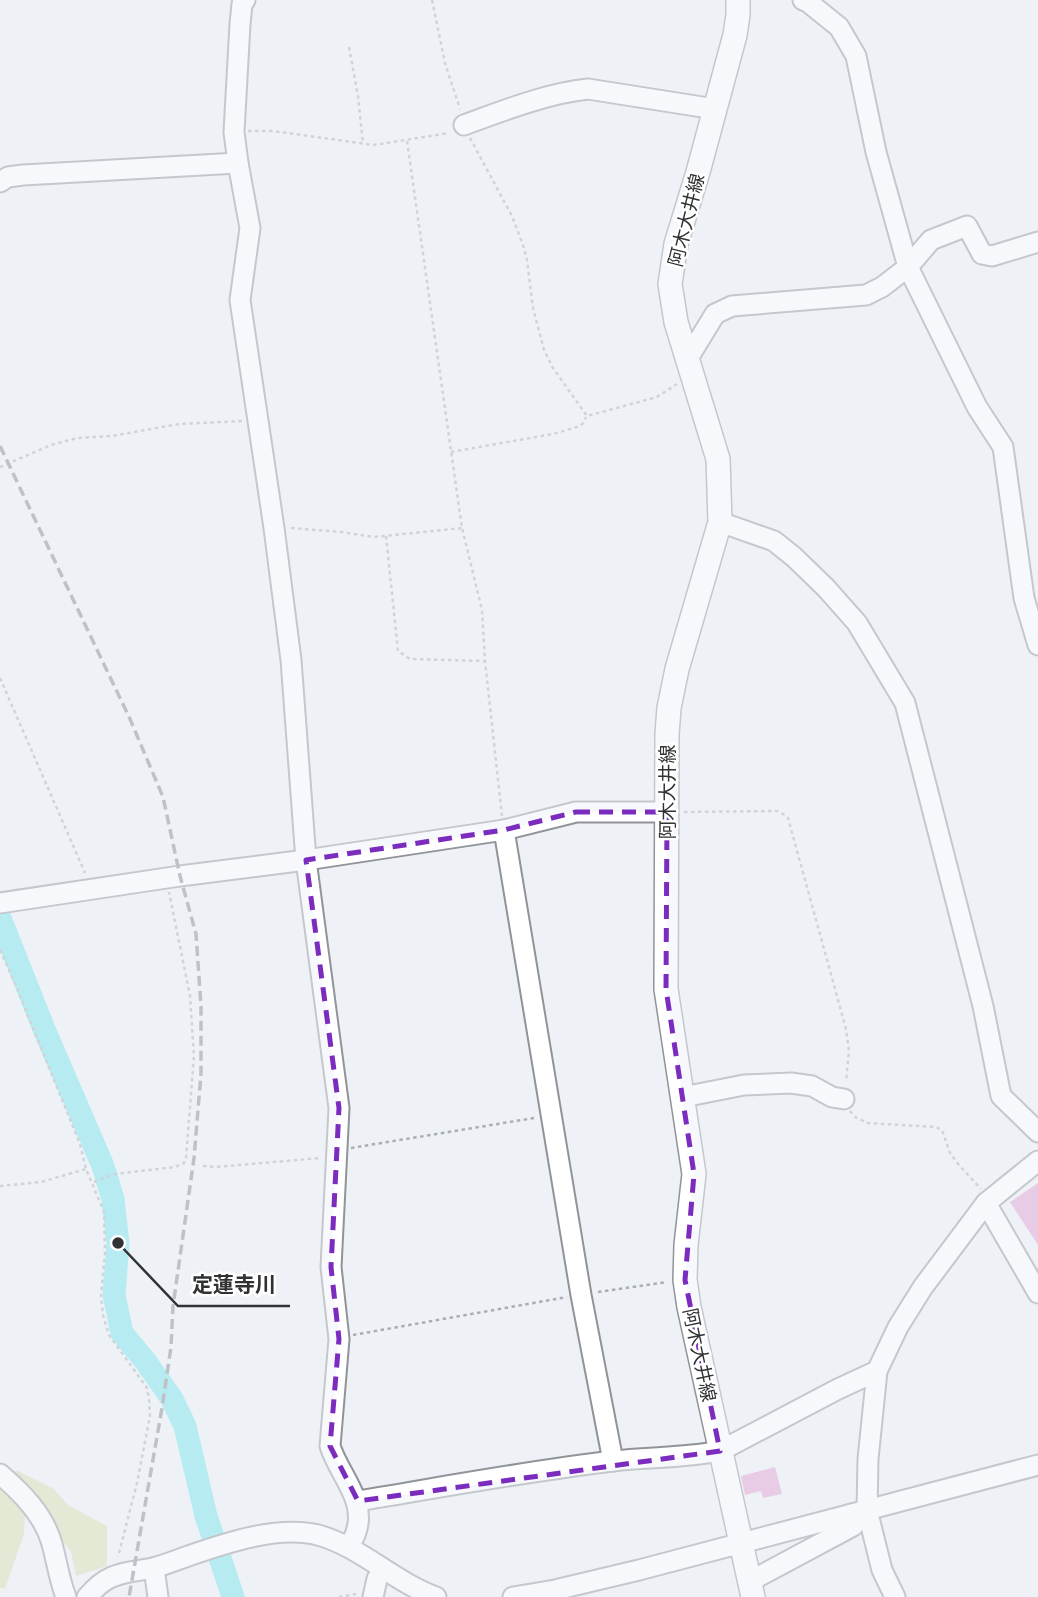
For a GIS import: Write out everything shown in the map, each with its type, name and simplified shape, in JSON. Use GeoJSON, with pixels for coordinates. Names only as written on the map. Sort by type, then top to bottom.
{"type":"FeatureCollection","features":[{"type":"Feature","properties":{"kind":"main road","name":"阿木大井線"},"geometry":{"type":"LineString","coordinates":[[737,0],[735,35],[676,244],[670,284],[676,322],[718,459],[720,522],[674,684],[667,734],[666,989],[694,1174],[685,1280],[751,1589]]}},
{"type":"Feature","properties":{"kind":"street"},"geometry":{"type":"LineString","coordinates":[[245,0],[242,4],[240,24],[234,132],[250,228],[240,300],[290,660],[306,860],[339,1108],[331,1267],[339,1337],[330,1446],[358,1501],[356,1532],[348,1547]]}},
{"type":"Feature","properties":{"kind":"street"},"geometry":{"type":"LineString","coordinates":[[803,0],[839,27],[856,56],[876,152],[908,267],[977,407],[1003,447],[1024,598],[1038,645]]}},
{"type":"Feature","properties":{"kind":"street"},"geometry":{"type":"LineString","coordinates":[[464,127],[508,109],[574,90],[588,89],[715,109]]}},
{"type":"Feature","properties":{"kind":"street"},"geometry":{"type":"LineString","coordinates":[[0,182],[8,177],[23,175],[238,163]]}},
{"type":"Feature","properties":{"kind":"street"},"geometry":{"type":"LineString","coordinates":[[689,367],[715,313],[732,306],[866,295],[882,288],[908,267],[931,240],[967,226],[982,254],[992,256],[1038,242]]}},
{"type":"Feature","properties":{"kind":"street"},"geometry":{"type":"LineString","coordinates":[[720,522],[774,541],[826,588],[857,623],[905,703],[983,1006],[1001,1096],[1038,1132]]}},
{"type":"Feature","properties":{"kind":"street"},"geometry":{"type":"LineString","coordinates":[[1,902],[504,830],[576,812],[667,812]]}},
{"type":"Feature","properties":{"kind":"street"},"geometry":{"type":"LineString","coordinates":[[504,830],[582,1295],[613,1461]]}},
{"type":"Feature","properties":{"kind":"street"},"geometry":{"type":"LineString","coordinates":[[683,1097],[744,1085],[791,1083],[812,1086],[832,1097],[844,1099]]}},
{"type":"Feature","properties":{"kind":"street"},"geometry":{"type":"LineString","coordinates":[[751,1589],[756,1578],[853,1526],[859,1512],[877,1371],[898,1327],[923,1287],[988,1201],[1038,1161]]}},
{"type":"Feature","properties":{"kind":"street"},"geometry":{"type":"LineString","coordinates":[[988,1201],[999,1226],[1038,1293]]}},
{"type":"Feature","properties":{"kind":"street"},"geometry":{"type":"LineString","coordinates":[[968,1227],[999,1226]]}},
{"type":"Feature","properties":{"kind":"street"},"geometry":{"type":"LineString","coordinates":[[358,1501],[613,1461],[720,1451],[877,1371]]}},
{"type":"Feature","properties":{"kind":"street"},"geometry":{"type":"LineString","coordinates":[[513,1597],[639,1570],[1038,1465]]}},
{"type":"Feature","properties":{"kind":"street"},"geometry":{"type":"LineString","coordinates":[[0,1474],[18,1489],[36,1510],[51,1541],[66,1597]]}},
{"type":"Feature","properties":{"kind":"street"},"geometry":{"type":"LineString","coordinates":[[859,1512],[895,1597]]}},
{"type":"Feature","properties":{"kind":"street"},"geometry":{"type":"LineString","coordinates":[[87,1597],[94,1588],[111,1577],[154,1568],[202,1551],[268,1534],[299,1533],[317,1535],[348,1547],[415,1588],[436,1597]]}},
{"type":"Feature","properties":{"kind":"street"},"geometry":{"type":"LineString","coordinates":[[154,1568],[158,1597]]}},
{"type":"Feature","properties":{"kind":"street"},"geometry":{"type":"LineString","coordinates":[[373,1597],[377,1579],[383,1569]]}},
{"type":"Feature","properties":{"kind":"path"},"geometry":{"type":"LineString","coordinates":[[432,0],[445,63],[464,127],[512,216],[523,245],[533,308],[544,350],[553,368],[587,416]]}},
{"type":"Feature","properties":{"kind":"path"},"geometry":{"type":"LineString","coordinates":[[349,47],[363,144]]}},
{"type":"Feature","properties":{"kind":"path"},"geometry":{"type":"LineString","coordinates":[[234,132],[273,131],[374,145],[448,133],[464,127]]}},
{"type":"Feature","properties":{"kind":"path"},"geometry":{"type":"LineString","coordinates":[[407,141],[461,528],[482,610],[504,830]]}},
{"type":"Feature","properties":{"kind":"path"},"geometry":{"type":"LineString","coordinates":[[451,452],[553,434],[580,426],[587,416],[657,397],[689,367]]}},
{"type":"Feature","properties":{"kind":"path"},"geometry":{"type":"LineString","coordinates":[[0,467],[51,445],[77,438],[112,436],[178,424],[257,421]]}},
{"type":"Feature","properties":{"kind":"path"},"geometry":{"type":"LineString","coordinates":[[274,530],[292,528],[374,537],[461,528]]}},
{"type":"Feature","properties":{"kind":"path"},"geometry":{"type":"LineString","coordinates":[[386,536],[398,651],[410,659],[485,661]]}},
{"type":"Feature","properties":{"kind":"path"},"geometry":{"type":"LineString","coordinates":[[0,678],[92,889]]}},
{"type":"Feature","properties":{"kind":"path"},"geometry":{"type":"LineString","coordinates":[[667,812],[777,811],[788,818],[846,1029],[849,1051],[844,1099],[850,1111],[868,1123],[936,1127],[942,1130],[950,1153],[988,1201]]}},
{"type":"Feature","properties":{"kind":"path"},"geometry":{"type":"LineString","coordinates":[[93,1182],[115,1174],[176,1167],[184,1163],[186,1158],[194,1056],[190,996],[166,878]]}},
{"type":"Feature","properties":{"kind":"path"},"geometry":{"type":"LineString","coordinates":[[0,950],[80,1144],[86,1169],[104,1212],[105,1254],[101,1296],[103,1315],[110,1335],[147,1388],[149,1416],[137,1483],[118,1555],[120,1575]]}},
{"type":"Feature","properties":{"kind":"path"},"geometry":{"type":"LineString","coordinates":[[203,1166],[216,1167],[337,1154],[551,1115]]}},
{"type":"Feature","properties":{"kind":"path"},"geometry":{"type":"LineString","coordinates":[[0,1186],[41,1182],[86,1169]]}},
{"type":"Feature","properties":{"kind":"path"},"geometry":{"type":"LineString","coordinates":[[339,1337],[685,1280]]}},
{"type":"Feature","properties":{"kind":"highlighted area"},"geometry":{"type":"Polygon","coordinates":[[[576,812],[667,812],[666,989],[694,1174],[685,1280],[720,1451],[358,1501],[330,1446],[339,1339],[331,1267],[339,1108],[306,860],[504,830],[576,812]]]}},
{"type":"Feature","properties":{"kind":"green space"},"geometry":{"type":"Polygon","coordinates":[[[18,1471],[53,1488],[68,1505],[107,1526],[107,1566],[76,1576],[71,1552],[45,1518],[25,1514],[24,1534],[5,1589],[0,1588],[0,1472],[18,1471]]]}},
{"type":"Feature","properties":{"kind":"building"},"geometry":{"type":"Polygon","coordinates":[[[1038,1183],[1038,1245],[1010,1202],[1038,1183]]]}},
{"type":"Feature","properties":{"kind":"building"},"geometry":{"type":"Polygon","coordinates":[[[775,1467],[782,1494],[763,1498],[761,1491],[745,1495],[741,1476],[775,1467]]]}},
{"type":"Feature","properties":{"kind":"waterway"},"geometry":{"type":"LineString","coordinates":[[0,918],[103,1166],[113,1199],[118,1243],[114,1295],[122,1333],[172,1399],[185,1426],[206,1516],[233,1597]]}},
{"type":"Feature","properties":{"kind":"railway"},"geometry":{"type":"LineString","coordinates":[[0,446],[130,719],[163,797],[196,934],[201,1006],[201,1074],[194,1158],[162,1408],[129,1597]]}},
{"type":"Feature","properties":{"kind":"place","name":"定蓮寺川"},"geometry":{"type":"Point","coordinates":[118,1243]}}]}
